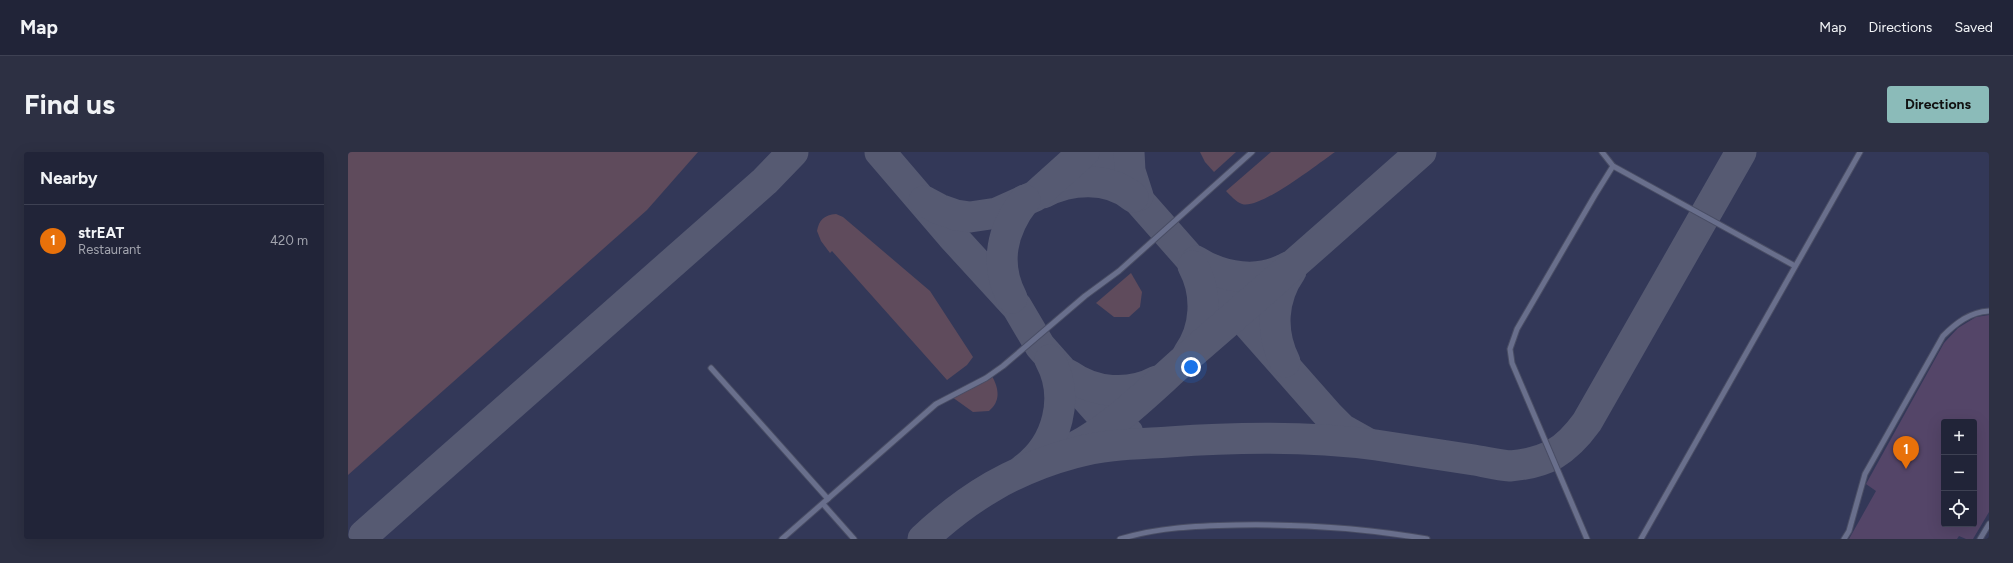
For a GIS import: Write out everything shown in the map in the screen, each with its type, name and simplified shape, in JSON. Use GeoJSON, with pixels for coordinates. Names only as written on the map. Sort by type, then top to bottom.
{"type":"FeatureCollection","features":[{"type":"Feature","properties":{"kind":"lane"},"geometry":{"type":"LineString","coordinates":[[782,539],[936,404],[986,378],[1003,366],[1085,296],[1119,271],[1252,152]]}},
{"type":"Feature","properties":{"kind":"lane"},"geometry":{"type":"LineString","coordinates":[[1602,152],[1613,166],[1795,266]]}},
{"type":"Feature","properties":{"kind":"lane"},"geometry":{"type":"LineString","coordinates":[[1641,539],[1860,152]]}},
{"type":"Feature","properties":{"kind":"lane"},"geometry":{"type":"LineString","coordinates":[[1587,539],[1512,363],[1510,349],[1518,329],[1613,166]]}},
{"type":"Feature","properties":{"kind":"lane"},"geometry":{"type":"LineString","coordinates":[[1844,539],[1849,531],[1865,474],[1943,336],[1957,322],[1979,311],[1989,310]]}},
{"type":"Feature","properties":{"kind":"lane"},"geometry":{"type":"LineString","coordinates":[[711,368],[828,500]]}},
{"type":"Feature","properties":{"kind":"lane"},"geometry":{"type":"LineString","coordinates":[[823,504],[854,539]]}},
{"type":"Feature","properties":{"kind":"lane"},"geometry":{"type":"LineString","coordinates":[[1120,539],[1170,528],[1279,524],[1353,529],[1427,539]]}},
{"type":"Feature","properties":{"kind":"lane"},"geometry":{"type":"LineString","coordinates":[[1980,539],[1989,524]]}},
{"type":"Feature","properties":{"kind":"shaded area"},"geometry":{"type":"Polygon","coordinates":[[[348,152],[1989,152],[1989,539],[348,539],[348,152]]]}},
{"type":"Feature","properties":{"kind":"shaded area"},"geometry":{"type":"Polygon","coordinates":[[[348,152],[698,152],[647,210],[348,475],[348,152]]]}},
{"type":"Feature","properties":{"kind":"shaded area"},"geometry":{"type":"Polygon","coordinates":[[[1200,152],[1236,152],[1214,172],[1205,162],[1200,152]]]}},
{"type":"Feature","properties":{"kind":"shaded area"},"geometry":{"type":"Polygon","coordinates":[[[1271,152],[1335,152],[1303,175],[1262,200],[1251,204],[1242,204],[1238,202],[1226,191],[1271,152]]]}},
{"type":"Feature","properties":{"kind":"shaded area"},"geometry":{"type":"Polygon","coordinates":[[[836,214],[843,217],[930,291],[973,357],[967,365],[947,380],[832,251],[830,253],[821,241],[817,231],[819,224],[825,217],[836,214]]]}},
{"type":"Feature","properties":{"kind":"shaded area"},"geometry":{"type":"Polygon","coordinates":[[[1131,273],[1142,292],[1140,307],[1129,317],[1114,317],[1096,303],[1131,273]]]}},
{"type":"Feature","properties":{"kind":"shaded area"},"geometry":{"type":"Polygon","coordinates":[[[992,376],[998,395],[996,403],[989,411],[973,412],[952,397],[976,386],[992,376]]]}},
{"type":"Feature","properties":{"kind":"building"},"geometry":{"type":"Polygon","coordinates":[[[1989,315],[1989,512],[1973,539],[1966,539],[1959,536],[1957,539],[1849,539],[1876,491],[1866,484],[1944,343],[1958,328],[1976,317],[1989,315]]]}},
{"type":"Feature","properties":{"kind":"taxiway"},"geometry":{"type":"LineString","coordinates":[[364,535],[765,181],[793,152]]}},
{"type":"Feature","properties":{"kind":"taxiway"},"geometry":{"type":"LineString","coordinates":[[880,152],[952,236],[1017,307],[1040,346],[1104,418],[1128,433]]}},
{"type":"Feature","properties":{"kind":"taxiway"},"geometry":{"type":"LineString","coordinates":[[924,201],[939,209],[956,215],[970,217],[997,213],[1035,196],[1084,152]]}},
{"type":"Feature","properties":{"kind":"taxiway"},"geometry":{"type":"LineString","coordinates":[[1096,152],[1329,416],[1342,429],[1367,443]]}},
{"type":"Feature","properties":{"kind":"taxiway"},"geometry":{"type":"LineString","coordinates":[[1129,152],[1130,171],[1138,196]]}},
{"type":"Feature","properties":{"kind":"taxiway"},"geometry":{"type":"LineString","coordinates":[[1073,448],[1117,419],[1421,152]]}},
{"type":"Feature","properties":{"kind":"taxiway"},"geometry":{"type":"LineString","coordinates":[[923,539],[957,510],[993,486],[1012,476],[1031,467],[1074,453],[1110,446],[1221,439],[1273,438],[1325,440],[1376,445],[1510,466],[1535,462],[1554,454],[1571,441],[1587,422],[1741,152]]}},
{"type":"Feature","properties":{"kind":"taxiway"},"geometry":{"type":"LineString","coordinates":[[1043,193],[1065,185],[1089,182],[1112,186],[1123,190],[1133,197]]}},
{"type":"Feature","properties":{"kind":"taxiway"},"geometry":{"type":"LineString","coordinates":[[1012,298],[1006,285],[1003,272],[1003,247],[1011,223],[1025,200]]}},
{"type":"Feature","properties":{"kind":"taxiway"},"geometry":{"type":"LineString","coordinates":[[1196,261],[1218,272],[1241,277],[1265,276],[1288,267]]}},
{"type":"Feature","properties":{"kind":"taxiway"},"geometry":{"type":"LineString","coordinates":[[1188,354],[1198,334],[1203,311],[1201,288],[1193,266]]}},
{"type":"Feature","properties":{"kind":"taxiway"},"geometry":{"type":"LineString","coordinates":[[1285,362],[1277,339],[1275,315],[1280,292],[1291,271]]}},
{"type":"Feature","properties":{"kind":"taxiway"},"geometry":{"type":"LineString","coordinates":[[1024,469],[1036,459],[1045,447],[1057,419],[1060,404],[1059,389],[1056,374],[1050,360]]}},
{"type":"Feature","properties":{"kind":"taxiway"},"geometry":{"type":"LineString","coordinates":[[1069,375],[1089,386],[1112,390],[1135,389],[1157,381]]}},
{"type":"Feature","properties":{"kind":"place","name":"strEAT"},"geometry":{"type":"Point","coordinates":[1906,469]}}]}
